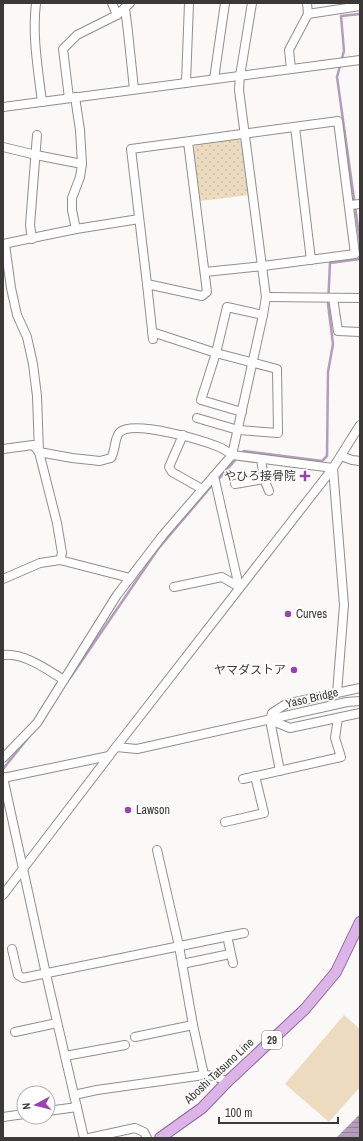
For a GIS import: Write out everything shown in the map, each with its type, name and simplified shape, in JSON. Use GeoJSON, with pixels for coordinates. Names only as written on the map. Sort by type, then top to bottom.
{"type":"FeatureCollection","features":[{"type":"Feature","properties":{"kind":"main road","name":"Aboshi Tatsuno Line"},"geometry":{"type":"LineString","coordinates":[[160,1138],[202,1108],[227,1082],[305,1009],[325,987],[336,972],[360,922]]}},
{"type":"Feature","properties":{"kind":"street"},"geometry":{"type":"LineString","coordinates":[[36,3],[36,52],[42,102]]}},
{"type":"Feature","properties":{"kind":"street"},"geometry":{"type":"LineString","coordinates":[[112,3],[117,15]]}},
{"type":"Feature","properties":{"kind":"street"},"geometry":{"type":"LineString","coordinates":[[186,83],[189,3]]}},
{"type":"Feature","properties":{"kind":"street"},"geometry":{"type":"LineString","coordinates":[[214,79],[225,3]]}},
{"type":"Feature","properties":{"kind":"street"},"geometry":{"type":"LineString","coordinates":[[3,758],[37,723],[117,595],[163,535],[232,455],[266,297],[239,90],[252,3]]}},
{"type":"Feature","properties":{"kind":"street"},"geometry":{"type":"LineString","coordinates":[[291,69],[289,50],[308,14],[307,3]]}},
{"type":"Feature","properties":{"kind":"street"},"geometry":{"type":"LineString","coordinates":[[76,230],[72,210],[72,198],[80,176],[82,164],[80,130],[72,98],[63,49],[77,35],[117,15],[127,6]]}},
{"type":"Feature","properties":{"kind":"street"},"geometry":{"type":"LineString","coordinates":[[127,6],[134,89]]}},
{"type":"Feature","properties":{"kind":"street"},"geometry":{"type":"LineString","coordinates":[[308,14],[360,6]]}},
{"type":"Feature","properties":{"kind":"street"},"geometry":{"type":"LineString","coordinates":[[3,107],[360,60]]}},
{"type":"Feature","properties":{"kind":"street"},"geometry":{"type":"LineString","coordinates":[[196,418],[238,430],[278,433],[277,369],[152,335],[148,284],[131,149],[338,121],[350,205],[355,254],[206,272]]}},
{"type":"Feature","properties":{"kind":"street"},"geometry":{"type":"LineString","coordinates":[[295,127],[311,260]]}},
{"type":"Feature","properties":{"kind":"street"},"geometry":{"type":"LineString","coordinates":[[32,239],[30,225],[37,135]]}},
{"type":"Feature","properties":{"kind":"street"},"geometry":{"type":"LineString","coordinates":[[148,284],[202,296],[207,292],[206,272],[188,142]]}},
{"type":"Feature","properties":{"kind":"street"},"geometry":{"type":"LineString","coordinates":[[3,147],[82,164]]}},
{"type":"Feature","properties":{"kind":"street"},"geometry":{"type":"LineString","coordinates":[[350,205],[359,204]]}},
{"type":"Feature","properties":{"kind":"street"},"geometry":{"type":"LineString","coordinates":[[60,560],[62,553],[57,523],[39,452],[37,400],[33,364],[27,337],[17,315],[4,244],[139,219]]}},
{"type":"Feature","properties":{"kind":"street"},"geometry":{"type":"LineString","coordinates":[[266,297],[360,298]]}},
{"type":"Feature","properties":{"kind":"street"},"geometry":{"type":"LineString","coordinates":[[333,298],[338,331],[360,332]]}},
{"type":"Feature","properties":{"kind":"street"},"geometry":{"type":"LineString","coordinates":[[242,412],[201,400],[216,353],[227,307],[263,315]]}},
{"type":"Feature","properties":{"kind":"street"},"geometry":{"type":"LineString","coordinates":[[3,895],[239,587],[333,468],[342,456],[360,425]]}},
{"type":"Feature","properties":{"kind":"street"},"geometry":{"type":"LineString","coordinates":[[3,449],[33,445],[39,452],[100,461],[111,458],[114,452],[116,438],[120,432],[127,429],[151,429],[183,436],[220,448],[232,455],[333,468]]}},
{"type":"Feature","properties":{"kind":"street"},"geometry":{"type":"LineString","coordinates":[[183,436],[169,467],[172,472],[202,490]]}},
{"type":"Feature","properties":{"kind":"street"},"geometry":{"type":"LineString","coordinates":[[342,456],[360,461]]}},
{"type":"Feature","properties":{"kind":"street"},"geometry":{"type":"LineString","coordinates":[[261,458],[264,479],[269,491]]}},
{"type":"Feature","properties":{"kind":"street"},"geometry":{"type":"LineString","coordinates":[[333,468],[344,605],[337,693]]}},
{"type":"Feature","properties":{"kind":"street"},"geometry":{"type":"LineString","coordinates":[[214,476],[239,587]]}},
{"type":"Feature","properties":{"kind":"street"},"geometry":{"type":"LineString","coordinates":[[236,484],[264,479]]}},
{"type":"Feature","properties":{"kind":"street"},"geometry":{"type":"LineString","coordinates":[[3,580],[40,563],[60,560],[130,578]]}},
{"type":"Feature","properties":{"kind":"street"},"geometry":{"type":"LineString","coordinates":[[174,587],[222,577],[239,587]]}},
{"type":"Feature","properties":{"kind":"street"},"geometry":{"type":"LineString","coordinates":[[3,655],[11,654],[20,656],[64,680]]}},
{"type":"Feature","properties":{"kind":"street"},"geometry":{"type":"LineString","coordinates":[[280,771],[270,720],[272,713],[286,704],[360,688]]}},
{"type":"Feature","properties":{"kind":"street","name":"Yaso Bridge"},"geometry":{"type":"LineString","coordinates":[[116,747],[137,749],[347,702],[360,701]]}},
{"type":"Feature","properties":{"kind":"street"},"geometry":{"type":"LineString","coordinates":[[270,720],[290,728],[360,713]]}},
{"type":"Feature","properties":{"kind":"street"},"geometry":{"type":"LineString","coordinates":[[243,779],[341,757],[335,738],[338,718]]}},
{"type":"Feature","properties":{"kind":"street"},"geometry":{"type":"LineString","coordinates":[[84,1138],[3,778],[109,756]]}},
{"type":"Feature","properties":{"kind":"street"},"geometry":{"type":"LineString","coordinates":[[225,822],[264,813],[255,776]]}},
{"type":"Feature","properties":{"kind":"street"},"geometry":{"type":"LineString","coordinates":[[158,850],[179,946],[193,1025],[204,1075]]}},
{"type":"Feature","properties":{"kind":"street"},"geometry":{"type":"LineString","coordinates":[[12,949],[18,975],[23,978],[244,933]]}},
{"type":"Feature","properties":{"kind":"street"},"geometry":{"type":"LineString","coordinates":[[227,936],[233,963]]}},
{"type":"Feature","properties":{"kind":"street"},"geometry":{"type":"LineString","coordinates":[[182,964],[230,954]]}},
{"type":"Feature","properties":{"kind":"street"},"geometry":{"type":"LineString","coordinates":[[15,1032],[57,1023]]}},
{"type":"Feature","properties":{"kind":"street"},"geometry":{"type":"LineString","coordinates":[[135,1036],[193,1025]]}},
{"type":"Feature","properties":{"kind":"street"},"geometry":{"type":"LineString","coordinates":[[65,1056],[125,1046]]}},
{"type":"Feature","properties":{"kind":"street"},"geometry":{"type":"LineString","coordinates":[[74,1095],[97,1090],[204,1075],[215,1076],[227,1082]]}},
{"type":"Feature","properties":{"kind":"street"},"geometry":{"type":"LineString","coordinates":[[56,1110],[77,1106]]}},
{"type":"Feature","properties":{"kind":"street"},"geometry":{"type":"LineString","coordinates":[[3,1117],[16,1115]]}},
{"type":"Feature","properties":{"kind":"street"},"geometry":{"type":"LineString","coordinates":[[89,1138],[135,1128],[144,1132],[147,1138]]}},
{"type":"Feature","properties":{"kind":"shaded area"},"geometry":{"type":"Polygon","coordinates":[[[238,139],[243,143],[249,195],[200,201],[193,148],[196,145],[238,139]]]}},
{"type":"Feature","properties":{"kind":"shaded area"},"geometry":{"type":"Polygon","coordinates":[[[344,1015],[360,1029],[360,1087],[329,1122],[285,1084],[344,1015]]]}},
{"type":"Feature","properties":{"kind":"shaded area"},"geometry":{"type":"Polygon","coordinates":[[[360,1114],[360,1138],[336,1138],[360,1114]]]}},
{"type":"Feature","properties":{"kind":"waterway"},"geometry":{"type":"LineString","coordinates":[[360,14],[341,16],[344,51],[337,77],[360,242]]}},
{"type":"Feature","properties":{"kind":"waterway"},"geometry":{"type":"LineString","coordinates":[[240,454],[244,451],[322,461],[327,456],[328,372],[333,344],[328,304],[330,263],[360,259]]}},
{"type":"Feature","properties":{"kind":"waterway"},"geometry":{"type":"LineString","coordinates":[[218,480],[237,458]]}},
{"type":"Feature","properties":{"kind":"waterway"},"geometry":{"type":"LineString","coordinates":[[70,678],[158,549],[214,483]]}},
{"type":"Feature","properties":{"kind":"waterway"},"geometry":{"type":"LineString","coordinates":[[3,769],[28,738]]}},
{"type":"Feature","properties":{"kind":"place","name":"やひろ接骨院"},"geometry":{"type":"Point","coordinates":[305,476]}},
{"type":"Feature","properties":{"kind":"place","name":"Curves"},"geometry":{"type":"Point","coordinates":[288,614]}},
{"type":"Feature","properties":{"kind":"place","name":"ヤマダストア"},"geometry":{"type":"Point","coordinates":[294,670]}},
{"type":"Feature","properties":{"kind":"place","name":"Lawson"},"geometry":{"type":"Point","coordinates":[128,810]}}]}
